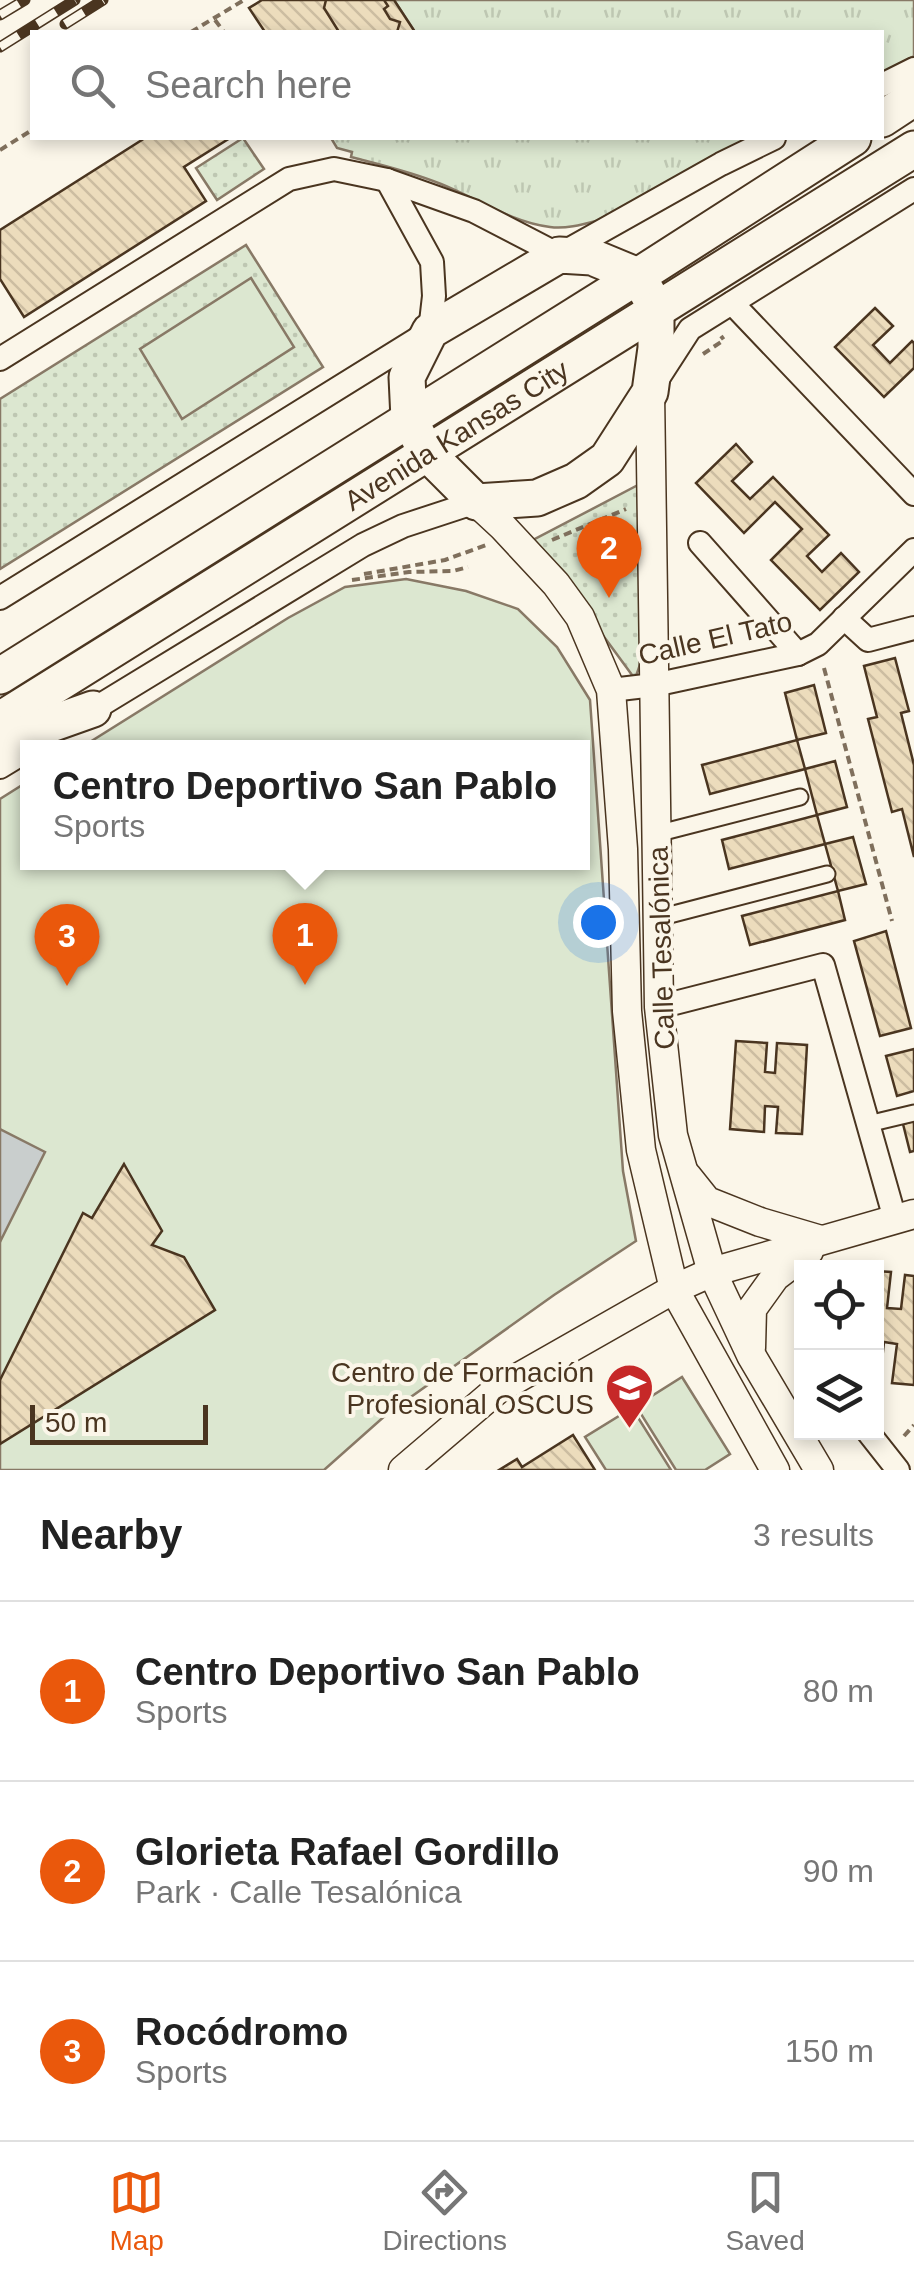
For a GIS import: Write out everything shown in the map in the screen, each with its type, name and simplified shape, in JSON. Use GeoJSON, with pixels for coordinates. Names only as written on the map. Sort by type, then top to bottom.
{"type":"FeatureCollection","features":[{"type":"Feature","properties":{"kind":"main road"},"geometry":{"type":"LineString","coordinates":[[884,118],[914,98]]}},
{"type":"Feature","properties":{"kind":"main road","name":"Avenida Kansas City"},"geometry":{"type":"LineString","coordinates":[[0,676],[850,140]]}},
{"type":"Feature","properties":{"kind":"main road","name":"Avenida Kansas City"},"geometry":{"type":"LineString","coordinates":[[0,720],[914,149]]}},
{"type":"Feature","properties":{"kind":"main road"},"geometry":{"type":"LineString","coordinates":[[560,255],[592,257],[638,276],[656,308],[650,392],[608,458],[576,481],[536,498],[476,502],[426,453],[409,419],[407,377],[430,330],[560,255]]}},
{"type":"Feature","properties":{"kind":"main road"},"geometry":{"type":"LineString","coordinates":[[0,742],[93,709]]}},
{"type":"Feature","properties":{"kind":"street"},"geometry":{"type":"LineString","coordinates":[[884,83],[914,68]]}},
{"type":"Feature","properties":{"kind":"street"},"geometry":{"type":"LineString","coordinates":[[0,359],[288,179],[334,168],[386,180],[474,211],[560,255],[770,140]]}},
{"type":"Feature","properties":{"kind":"street"},"geometry":{"type":"LineString","coordinates":[[0,598],[430,330],[432,262],[386,180]]}},
{"type":"Feature","properties":{"kind":"street"},"geometry":{"type":"LineString","coordinates":[[650,392],[690,330],[909,201]]}},
{"type":"Feature","properties":{"kind":"street"},"geometry":{"type":"LineString","coordinates":[[732,303],[914,494]]}},
{"type":"Feature","properties":{"kind":"street","name":"Calle Tesalónica"},"geometry":{"type":"LineString","coordinates":[[650,392],[659,1007],[673,1135],[712,1272],[751,1355],[820,1470]]}},
{"type":"Feature","properties":{"kind":"street","name":"Calle Tesalónica"},"geometry":{"type":"LineString","coordinates":[[476,502],[556,584],[580,617],[611,690],[623,849],[626,1011],[641,1150],[674,1290],[775,1470]]}},
{"type":"Feature","properties":{"kind":"street","name":"Avenida Kansas City"},"geometry":{"type":"LineString","coordinates":[[43,740],[363,545],[402,526],[476,502]]}},
{"type":"Feature","properties":{"kind":"street"},"geometry":{"type":"LineString","coordinates":[[700,543],[808,649]]}},
{"type":"Feature","properties":{"kind":"street","name":"Calle El Tato"},"geometry":{"type":"LineString","coordinates":[[611,690],[654,685],[808,649],[914,550]]}},
{"type":"Feature","properties":{"kind":"street"},"geometry":{"type":"LineString","coordinates":[[844,618],[868,640],[914,628]]}},
{"type":"Feature","properties":{"kind":"street"},"geometry":{"type":"LineString","coordinates":[[656,834],[800,797]]}},
{"type":"Feature","properties":{"kind":"street"},"geometry":{"type":"LineString","coordinates":[[658,918],[826,874]]}},
{"type":"Feature","properties":{"kind":"street"},"geometry":{"type":"LineString","coordinates":[[403,1470],[498,1389],[674,1290],[712,1272],[905,1217],[868,1124],[822,965],[659,1007],[626,1011]]}},
{"type":"Feature","properties":{"kind":"street"},"geometry":{"type":"LineString","coordinates":[[868,1124],[914,1113]]}},
{"type":"Feature","properties":{"kind":"street"},"geometry":{"type":"LineString","coordinates":[[683,1172],[707,1201],[822,1240]]}},
{"type":"Feature","properties":{"kind":"street"},"geometry":{"type":"LineString","coordinates":[[751,1355],[752,1309],[775,1278],[822,1240]]}},
{"type":"Feature","properties":{"kind":"street"},"geometry":{"type":"LineString","coordinates":[[874,1440],[898,1470]]}},
{"type":"Feature","properties":{"kind":"path"},"geometry":{"type":"LineString","coordinates":[[194,30],[244,0]]}},
{"type":"Feature","properties":{"kind":"path"},"geometry":{"type":"LineString","coordinates":[[214,18],[223,30]]}},
{"type":"Feature","properties":{"kind":"path"},"geometry":{"type":"LineString","coordinates":[[0,150],[30,131]]}},
{"type":"Feature","properties":{"kind":"path"},"geometry":{"type":"LineString","coordinates":[[696,358],[724,340],[718,333]]}},
{"type":"Feature","properties":{"kind":"path"},"geometry":{"type":"LineString","coordinates":[[543,544],[628,509]]}},
{"type":"Feature","properties":{"kind":"path"},"geometry":{"type":"LineString","coordinates":[[339,582],[468,567]]}},
{"type":"Feature","properties":{"kind":"path"},"geometry":{"type":"LineString","coordinates":[[808,649],[892,921]]}},
{"type":"Feature","properties":{"kind":"green space"},"geometry":{"type":"Polygon","coordinates":[[[394,0],[914,0],[914,56],[884,72],[884,30],[414,30],[394,0]]]}},
{"type":"Feature","properties":{"kind":"green space"},"geometry":{"type":"Polygon","coordinates":[[[244,140],[264,169],[217,200],[196,168],[244,140]]]}},
{"type":"Feature","properties":{"kind":"green space"},"geometry":{"type":"Polygon","coordinates":[[[332,140],[753,140],[596,221],[556,227],[522,221],[419,176],[351,157],[352,152],[337,148],[332,140]]]}},
{"type":"Feature","properties":{"kind":"green space"},"geometry":{"type":"Polygon","coordinates":[[[246,245],[323,367],[0,569],[0,399],[246,245]]]}},
{"type":"Feature","properties":{"kind":"green space"},"geometry":{"type":"Polygon","coordinates":[[[251,278],[294,347],[182,419],[140,349],[251,278]]]}},
{"type":"Feature","properties":{"kind":"green space"},"geometry":{"type":"Polygon","coordinates":[[[638,485],[643,656],[635,679],[533,540],[638,485]]]}},
{"type":"Feature","properties":{"kind":"green space"},"geometry":{"type":"Polygon","coordinates":[[[406,579],[466,591],[518,609],[557,647],[590,700],[623,1171],[636,1241],[387,1414],[324,1470],[0,1470],[0,799],[20,786],[20,870],[590,870],[590,740],[93,740],[288,618],[345,587],[406,579]]]}},
{"type":"Feature","properties":{"kind":"green space"},"geometry":{"type":"Polygon","coordinates":[[[682,1377],[730,1454],[705,1470],[676,1470],[636,1406],[682,1377]]]}},
{"type":"Feature","properties":{"kind":"green space"},"geometry":{"type":"Polygon","coordinates":[[[632,1408],[671,1470],[606,1470],[585,1437],[632,1408]]]}},
{"type":"Feature","properties":{"kind":"shaded area"},"geometry":{"type":"Polygon","coordinates":[[[0,1129],[45,1152],[0,1242],[0,1129]]]}},
{"type":"Feature","properties":{"kind":"building"},"geometry":{"type":"Polygon","coordinates":[[[262,0],[394,0],[414,30],[264,30],[249,8],[262,0]]]}},
{"type":"Feature","properties":{"kind":"building"},"geometry":{"type":"Polygon","coordinates":[[[326,0],[384,0],[390,19],[400,22],[398,30],[338,30],[324,8],[326,0]]]}},
{"type":"Feature","properties":{"kind":"building"},"geometry":{"type":"Polygon","coordinates":[[[142,140],[227,140],[184,167],[206,201],[24,317],[0,279],[0,230],[142,140]]]}},
{"type":"Feature","properties":{"kind":"building"},"geometry":{"type":"Polygon","coordinates":[[[875,308],[893,326],[873,345],[890,363],[914,343],[914,368],[884,397],[835,347],[875,308]]]}},
{"type":"Feature","properties":{"kind":"building"},"geometry":{"type":"Polygon","coordinates":[[[736,444],[752,462],[732,481],[750,499],[773,477],[829,535],[807,556],[822,572],[841,553],[859,572],[820,610],[771,560],[802,529],[775,502],[744,533],[696,483],[736,444]]]}},
{"type":"Feature","properties":{"kind":"building"},"geometry":{"type":"Polygon","coordinates":[[[895,658],[909,711],[901,713],[914,765],[914,857],[902,809],[892,812],[868,719],[877,717],[864,666],[895,658]]]}},
{"type":"Feature","properties":{"kind":"building"},"geometry":{"type":"Polygon","coordinates":[[[814,685],[826,733],[797,740],[785,693],[814,685]]]}},
{"type":"Feature","properties":{"kind":"building"},"geometry":{"type":"Polygon","coordinates":[[[797,740],[805,769],[710,794],[702,765],[797,740]]]}},
{"type":"Feature","properties":{"kind":"building"},"geometry":{"type":"Polygon","coordinates":[[[835,761],[847,807],[817,815],[805,769],[835,761]]]}},
{"type":"Feature","properties":{"kind":"building"},"geometry":{"type":"Polygon","coordinates":[[[817,815],[825,844],[729,869],[722,840],[817,815]]]}},
{"type":"Feature","properties":{"kind":"building"},"geometry":{"type":"Polygon","coordinates":[[[853,837],[866,884],[838,891],[825,844],[853,837]]]}},
{"type":"Feature","properties":{"kind":"building"},"geometry":{"type":"Polygon","coordinates":[[[838,891],[845,920],[750,945],[742,916],[838,891]]]}},
{"type":"Feature","properties":{"kind":"building"},"geometry":{"type":"Polygon","coordinates":[[[886,931],[911,1028],[880,1036],[854,941],[886,931]]]}},
{"type":"Feature","properties":{"kind":"building"},"geometry":{"type":"Polygon","coordinates":[[[736,1041],[767,1043],[765,1072],[775,1073],[777,1043],[807,1045],[802,1134],[776,1133],[778,1107],[765,1106],[764,1132],[730,1129],[736,1041]]]}},
{"type":"Feature","properties":{"kind":"building"},"geometry":{"type":"Polygon","coordinates":[[[914,1049],[914,1091],[897,1096],[886,1056],[914,1049]]]}},
{"type":"Feature","properties":{"kind":"building"},"geometry":{"type":"Polygon","coordinates":[[[914,1121],[914,1151],[910,1152],[903,1124],[914,1121]]]}},
{"type":"Feature","properties":{"kind":"building"},"geometry":{"type":"Polygon","coordinates":[[[124,1164],[162,1231],[152,1245],[184,1257],[215,1310],[0,1444],[0,1380],[83,1213],[92,1218],[124,1164]]]}},
{"type":"Feature","properties":{"kind":"building"},"geometry":{"type":"Polygon","coordinates":[[[884,1272],[891,1272],[887,1308],[901,1309],[905,1275],[914,1276],[914,1385],[892,1383],[897,1344],[884,1342],[884,1272]]]}},
{"type":"Feature","properties":{"kind":"building"},"geometry":{"type":"Polygon","coordinates":[[[573,1435],[595,1470],[499,1470],[517,1459],[522,1467],[573,1435]]]}},
{"type":"Feature","properties":{"kind":"railway"},"geometry":{"type":"LineString","coordinates":[[0,15],[25,0]]}},
{"type":"Feature","properties":{"kind":"railway"},"geometry":{"type":"LineString","coordinates":[[0,47],[75,0]]}},
{"type":"Feature","properties":{"kind":"railway"},"geometry":{"type":"LineString","coordinates":[[65,24],[103,0]]}},
{"type":"Feature","properties":{"kind":"place","name":"Glorieta Rafael Gordillo"},"geometry":{"type":"Point","coordinates":[609,598]}},
{"type":"Feature","properties":{"kind":"place","name":"Centro Deportivo San Pablo"},"geometry":{"type":"Point","coordinates":[305,985]}},
{"type":"Feature","properties":{"kind":"place","name":"Rocódromo"},"geometry":{"type":"Point","coordinates":[67,986]}},
{"type":"Feature","properties":{"kind":"place","name":"Centro de Formación Profesional OSCUS"},"geometry":{"type":"Point","coordinates":[629,1430]}}]}
